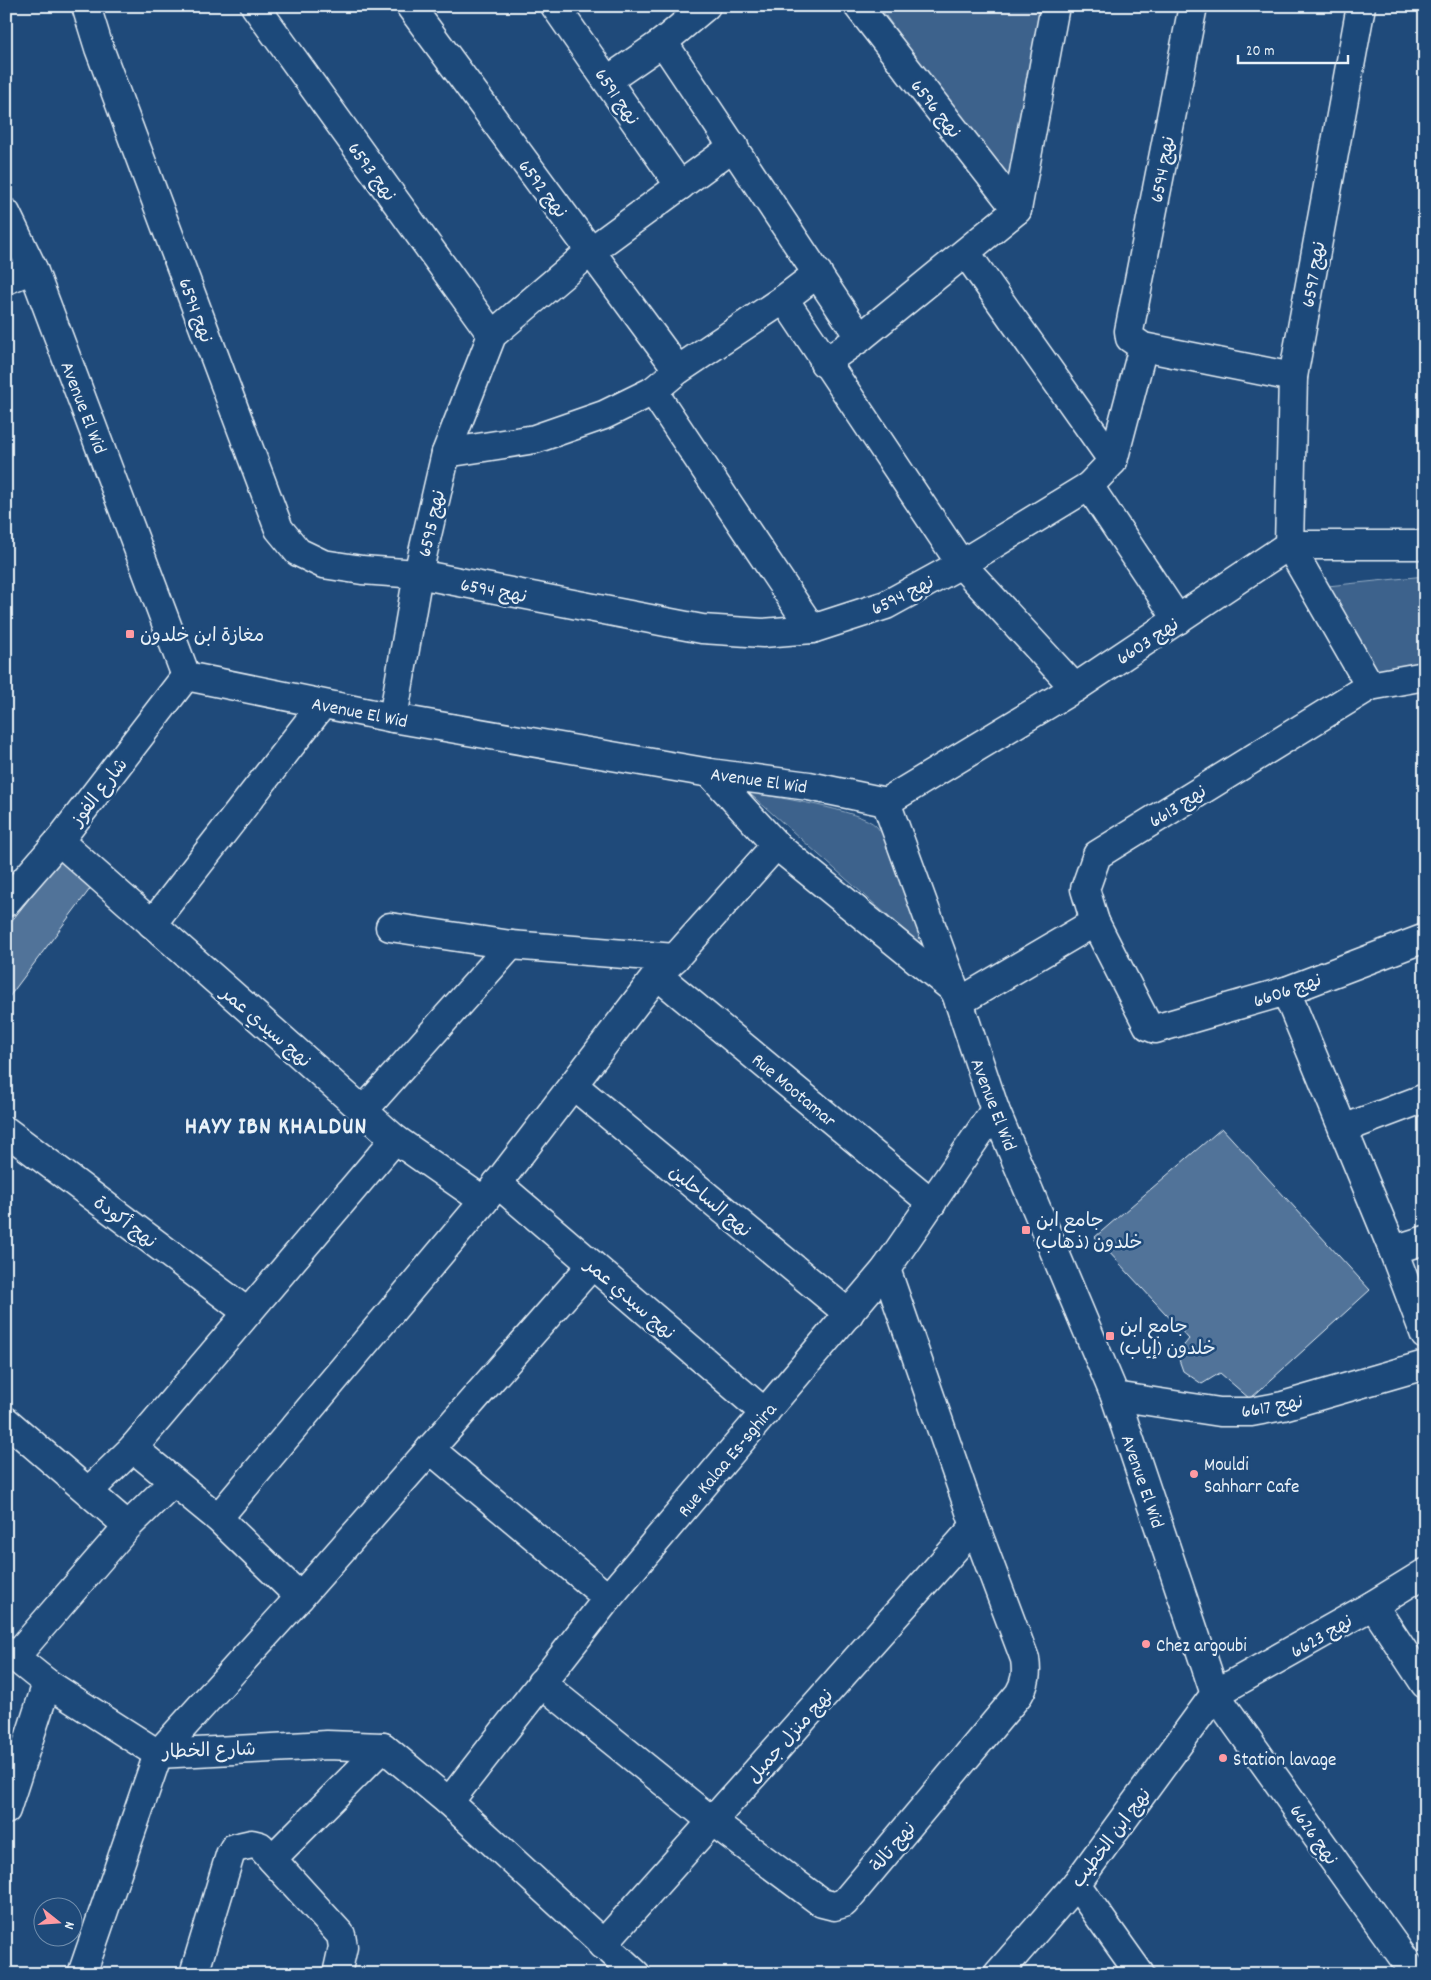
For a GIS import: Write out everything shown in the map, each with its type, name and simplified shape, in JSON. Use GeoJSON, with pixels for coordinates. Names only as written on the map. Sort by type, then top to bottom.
{"type":"FeatureCollection","features":[{"type":"Feature","properties":{"kind":"street","name":"نهج 6594"},"geometry":{"type":"LineString","coordinates":[[86,6],[99,48],[279,530],[298,552],[323,564],[362,570],[418,574],[702,629],[763,633],[812,629],[886,605],[960,564],[1088,486],[1113,461],[1136,339],[1193,6]]}},
{"type":"Feature","properties":{"kind":"street","name":"نهج 6593"},"geometry":{"type":"LineString","coordinates":[[255,6],[492,335]]}},
{"type":"Feature","properties":{"kind":"street","name":"نهج 6592"},"geometry":{"type":"LineString","coordinates":[[410,6],[678,370]]}},
{"type":"Feature","properties":{"kind":"street","name":"نهج 6591"},"geometry":{"type":"LineString","coordinates":[[555,6],[680,186]]}},
{"type":"Feature","properties":{"kind":"street"},"geometry":{"type":"LineString","coordinates":[[608,80],[663,42],[706,6]]}},
{"type":"Feature","properties":{"kind":"street","name":"نهج 6596"},"geometry":{"type":"LineString","coordinates":[[858,6],[1017,210]]}},
{"type":"Feature","properties":{"kind":"street"},"geometry":{"type":"LineString","coordinates":[[824,363],[860,338],[1017,210],[1055,6]]}},
{"type":"Feature","properties":{"kind":"street","name":"نهج 6597"},"geometry":{"type":"LineString","coordinates":[[1289,545],[1293,378],[1361,6]]}},
{"type":"Feature","properties":{"kind":"street"},"geometry":{"type":"LineString","coordinates":[[663,42],[860,338]]}},
{"type":"Feature","properties":{"kind":"street"},"geometry":{"type":"LineString","coordinates":[[492,335],[591,251],[734,146]]}},
{"type":"Feature","properties":{"kind":"street","name":"Avenue El Wid"},"geometry":{"type":"LineString","coordinates":[[6,213],[33,270],[186,676],[393,718],[710,773],[809,786],[886,802],[995,1110],[1115,1396],[1215,1694]]}},
{"type":"Feature","properties":{"kind":"street"},"geometry":{"type":"LineString","coordinates":[[966,253],[1113,461]]}},
{"type":"Feature","properties":{"kind":"street"},"geometry":{"type":"LineString","coordinates":[[6,280],[33,270]]}},
{"type":"Feature","properties":{"kind":"street"},"geometry":{"type":"LineString","coordinates":[[446,453],[535,439],[604,415],[652,392],[678,370],[784,299],[818,273]]}},
{"type":"Feature","properties":{"kind":"street"},"geometry":{"type":"LineString","coordinates":[[784,299],[824,363],[960,564],[1075,688]]}},
{"type":"Feature","properties":{"kind":"street","name":"نهج 6595"},"geometry":{"type":"LineString","coordinates":[[393,718],[418,574],[446,453],[492,335]]}},
{"type":"Feature","properties":{"kind":"street"},"geometry":{"type":"LineString","coordinates":[[1136,339],[1293,378]]}},
{"type":"Feature","properties":{"kind":"street"},"geometry":{"type":"LineString","coordinates":[[652,392],[812,629]]}},
{"type":"Feature","properties":{"kind":"street"},"geometry":{"type":"LineString","coordinates":[[1088,486],[1178,620]]}},
{"type":"Feature","properties":{"kind":"street"},"geometry":{"type":"LineString","coordinates":[[1289,545],[1425,546]]}},
{"type":"Feature","properties":{"kind":"street"},"geometry":{"type":"LineString","coordinates":[[1289,545],[1370,686]]}},
{"type":"Feature","properties":{"kind":"street","name":"نهج 6603"},"geometry":{"type":"LineString","coordinates":[[886,802],[1075,688],[1289,545]]}},
{"type":"Feature","properties":{"kind":"street","name":"شارع الفوز"},"geometry":{"type":"LineString","coordinates":[[6,902],[59,841],[186,676]]}},
{"type":"Feature","properties":{"kind":"street","name":"نهج 6613"},"geometry":{"type":"LineString","coordinates":[[1148,1026],[1094,922],[1085,889],[1096,855],[1370,686],[1425,676]]}},
{"type":"Feature","properties":{"kind":"street"},"geometry":{"type":"LineString","coordinates":[[152,924],[322,704]]}},
{"type":"Feature","properties":{"kind":"street"},"geometry":{"type":"LineString","coordinates":[[710,773],[776,845],[956,996],[1094,922]]}},
{"type":"Feature","properties":{"kind":"street","name":"نهج سيدي عمر"},"geometry":{"type":"LineString","coordinates":[[59,841],[395,1139],[490,1192],[592,1265],[765,1413]]}},
{"type":"Feature","properties":{"kind":"street"},"geometry":{"type":"LineString","coordinates":[[218,1518],[490,1192],[666,967],[776,845]]}},
{"type":"Feature","properties":{"kind":"street"},"geometry":{"type":"LineString","coordinates":[[390,927],[666,967]]}},
{"type":"Feature","properties":{"kind":"street","name":"نهج 6606"},"geometry":{"type":"LineString","coordinates":[[1148,1026],[1160,1029],[1286,991],[1425,938]]}},
{"type":"Feature","properties":{"kind":"street"},"geometry":{"type":"LineString","coordinates":[[363,1111],[511,945]]}},
{"type":"Feature","properties":{"kind":"street","name":"Rue Mootamar"},"geometry":{"type":"LineString","coordinates":[[666,967],[932,1203]]}},
{"type":"Feature","properties":{"kind":"street"},"geometry":{"type":"LineString","coordinates":[[1286,991],[1425,1335]]}},
{"type":"Feature","properties":{"kind":"street","name":"نهج الساحلين"},"geometry":{"type":"LineString","coordinates":[[573,1085],[849,1314]]}},
{"type":"Feature","properties":{"kind":"street"},"geometry":{"type":"LineString","coordinates":[[1342,1129],[1425,1098]]}},
{"type":"Feature","properties":{"kind":"street","name":"Rue Kalaa Es-sghira"},"geometry":{"type":"LineString","coordinates":[[449,1802],[608,1598],[886,1268],[995,1110]]}},
{"type":"Feature","properties":{"kind":"street","name":"نهج أكودة"},"geometry":{"type":"LineString","coordinates":[[6,1131],[247,1312]]}},
{"type":"Feature","properties":{"kind":"street"},"geometry":{"type":"LineString","coordinates":[[90,1491],[132,1448],[395,1139]]}},
{"type":"Feature","properties":{"kind":"street"},"geometry":{"type":"LineString","coordinates":[[1392,1250],[1425,1240]]}},
{"type":"Feature","properties":{"kind":"street"},"geometry":{"type":"LineString","coordinates":[[82,1974],[158,1754],[300,1597],[592,1265]]}},
{"type":"Feature","properties":{"kind":"street"},"geometry":{"type":"LineString","coordinates":[[886,1268],[975,1526]]}},
{"type":"Feature","properties":{"kind":"street","name":"نهج 6617"},"geometry":{"type":"LineString","coordinates":[[1115,1396],[1220,1412],[1251,1412],[1283,1406],[1425,1365]]}},
{"type":"Feature","properties":{"kind":"street"},"geometry":{"type":"LineString","coordinates":[[6,1421],[90,1491],[128,1526]]}},
{"type":"Feature","properties":{"kind":"street"},"geometry":{"type":"LineString","coordinates":[[132,1448],[218,1518],[300,1597]]}},
{"type":"Feature","properties":{"kind":"street"},"geometry":{"type":"LineString","coordinates":[[430,1449],[608,1598]]}},
{"type":"Feature","properties":{"kind":"street"},"geometry":{"type":"LineString","coordinates":[[11,1653],[128,1526],[172,1482]]}},
{"type":"Feature","properties":{"kind":"street","name":"نهج تالة"},"geometry":{"type":"LineString","coordinates":[[712,1821],[822,1903],[834,1906],[844,1903],[1019,1694],[1025,1684],[1027,1673],[1025,1659],[975,1526]]}},
{"type":"Feature","properties":{"kind":"street","name":"نهج منزل جميل"},"geometry":{"type":"LineString","coordinates":[[602,1946],[975,1526]]}},
{"type":"Feature","properties":{"kind":"street","name":"نهج 6623"},"geometry":{"type":"LineString","coordinates":[[1215,1694],[1373,1605],[1425,1572]]}},
{"type":"Feature","properties":{"kind":"street"},"geometry":{"type":"LineString","coordinates":[[1373,1605],[1425,1684]]}},
{"type":"Feature","properties":{"kind":"street","name":"شارع الخطار"},"geometry":{"type":"LineString","coordinates":[[11,1653],[47,1683],[158,1754],[326,1745],[383,1747]]}},
{"type":"Feature","properties":{"kind":"street"},"geometry":{"type":"LineString","coordinates":[[6,1810],[47,1683]]}},
{"type":"Feature","properties":{"kind":"street"},"geometry":{"type":"LineString","coordinates":[[541,1683],[712,1821]]}},
{"type":"Feature","properties":{"kind":"street","name":"نهج ابن الخطيب"},"geometry":{"type":"LineString","coordinates":[[998,1974],[1076,1884],[1215,1694]]}},
{"type":"Feature","properties":{"kind":"street","name":"نهج 6626"},"geometry":{"type":"LineString","coordinates":[[1215,1694],[1415,1974]]}},
{"type":"Feature","properties":{"kind":"street"},"geometry":{"type":"LineString","coordinates":[[272,1859],[383,1747],[449,1802],[602,1946],[636,1974]]}},
{"type":"Feature","properties":{"kind":"street"},"geometry":{"type":"LineString","coordinates":[[194,1974],[230,1856],[234,1848],[252,1844],[260,1846],[341,1935],[344,1947],[337,1974]]}},
{"type":"Feature","properties":{"kind":"street"},"geometry":{"type":"LineString","coordinates":[[1076,1884],[1140,1974]]}},
{"type":"Feature","properties":{"kind":"shaded area"},"geometry":{"type":"Polygon","coordinates":[[[879,6],[1050,6],[1013,196],[879,6]]]}},
{"type":"Feature","properties":{"kind":"shaded area"},"geometry":{"type":"Polygon","coordinates":[[[1425,576],[1425,690],[1367,700],[1308,588],[1425,576]]]}},
{"type":"Feature","properties":{"kind":"shaded area"},"geometry":{"type":"Polygon","coordinates":[[[748,792],[836,810],[867,820],[876,826],[900,868],[932,955],[748,792]]]}},
{"type":"Feature","properties":{"kind":"building"},"geometry":{"type":"Polygon","coordinates":[[[62,857],[93,885],[6,1001],[6,928],[62,857]]]}},
{"type":"Feature","properties":{"kind":"building"},"geometry":{"type":"Polygon","coordinates":[[[1222,1128],[1370,1290],[1250,1399],[1220,1373],[1202,1384],[1183,1371],[1177,1354],[1189,1339],[1095,1237],[1222,1128]]]}},
{"type":"Feature","properties":{"kind":"place","name":"مغازة ابن خلدون"},"geometry":{"type":"Point","coordinates":[130,634]}},
{"type":"Feature","properties":{"kind":"place","name":"جامع ابن خلدون (ذهاب)"},"geometry":{"type":"Point","coordinates":[1026,1230]}},
{"type":"Feature","properties":{"kind":"place","name":"جامع ابن خلدون (إياب)"},"geometry":{"type":"Point","coordinates":[1110,1336]}},
{"type":"Feature","properties":{"kind":"place","name":"Mouldi Sahharr Cafe"},"geometry":{"type":"Point","coordinates":[1194,1474]}},
{"type":"Feature","properties":{"kind":"place","name":"Chez argoubi"},"geometry":{"type":"Point","coordinates":[1146,1644]}},
{"type":"Feature","properties":{"kind":"place","name":"Station lavage"},"geometry":{"type":"Point","coordinates":[1223,1758]}},
{"type":"Feature","properties":{"kind":"district","name":"HAYY IBN KHALDUN"},"geometry":{"type":"Point","coordinates":[276,1125]}}]}
